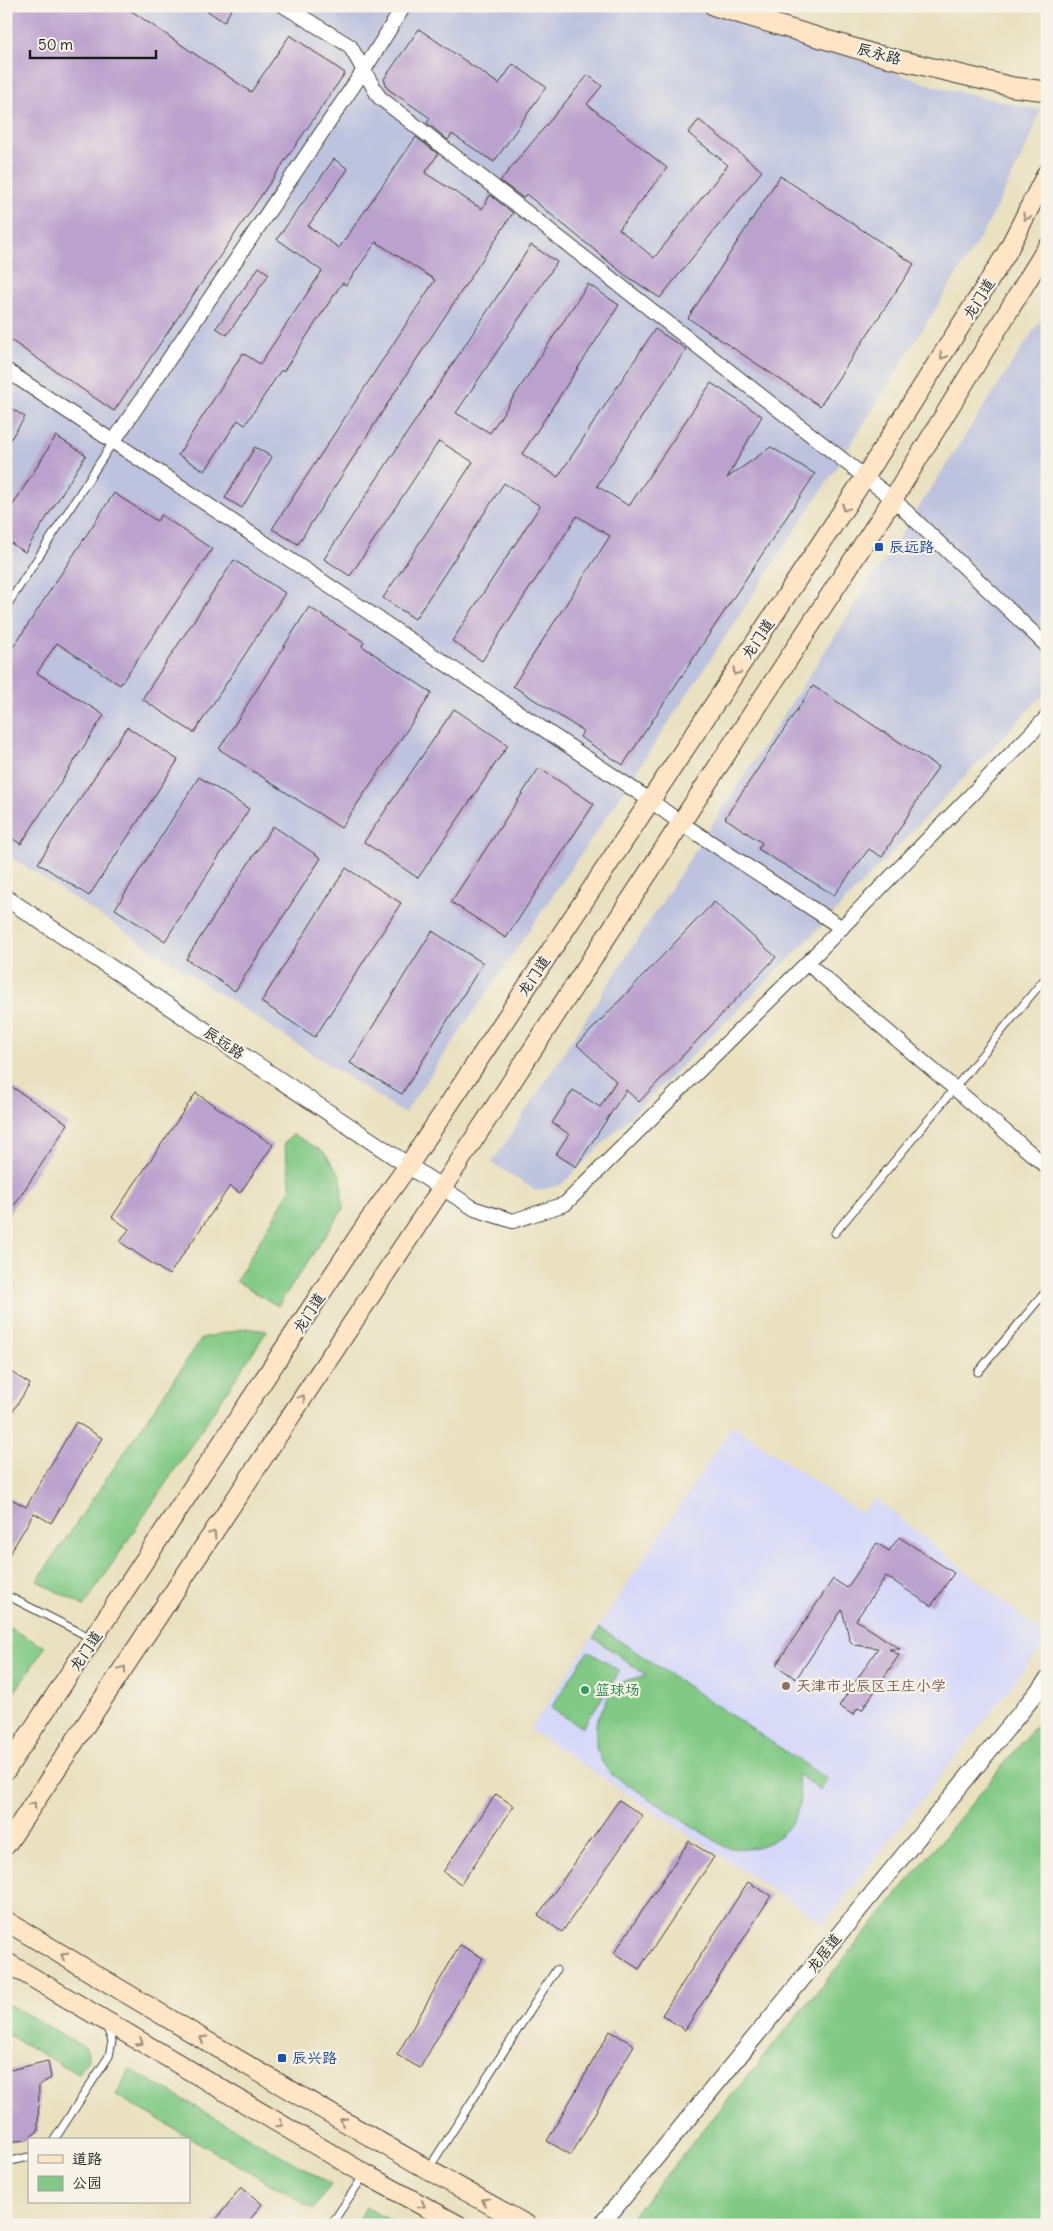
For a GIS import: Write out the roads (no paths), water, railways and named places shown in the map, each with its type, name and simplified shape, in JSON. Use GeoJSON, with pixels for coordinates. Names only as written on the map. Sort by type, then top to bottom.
{"type":"FeatureCollection","features":[{"type":"Feature","properties":{"kind":"main road","name":"辰永路"},"geometry":{"type":"LineString","coordinates":[[714,6],[874,54],[1013,87],[1047,91]]}},
{"type":"Feature","properties":{"kind":"main road","name":"龙门道"},"geometry":{"type":"LineString","coordinates":[[6,1770],[368,1222],[408,1166],[865,477],[1006,254],[1047,173]]}},
{"type":"Feature","properties":{"kind":"main road"},"geometry":{"type":"LineString","coordinates":[[6,1845],[442,1188],[894,499],[1047,248]]}},
{"type":"Feature","properties":{"kind":"main road"},"geometry":{"type":"LineString","coordinates":[[6,1920],[182,2028],[428,2170],[528,2225]]}},
{"type":"Feature","properties":{"kind":"main road"},"geometry":{"type":"LineString","coordinates":[[6,1962],[365,2174],[458,2225]]}},
{"type":"Feature","properties":{"kind":"street"},"geometry":{"type":"LineString","coordinates":[[284,6],[350,46],[379,97],[894,499],[1047,646]]}},
{"type":"Feature","properties":{"kind":"street"},"geometry":{"type":"LineString","coordinates":[[113,442],[364,70],[404,6]]}},
{"type":"Feature","properties":{"kind":"street"},"geometry":{"type":"LineString","coordinates":[[6,370],[650,801],[681,824],[842,928]]}},
{"type":"Feature","properties":{"kind":"street"},"geometry":{"type":"LineString","coordinates":[[442,1188],[475,1209],[513,1221],[565,1204],[842,928],[1047,717]]}},
{"type":"Feature","properties":{"kind":"street","name":"辰远路"},"geometry":{"type":"LineString","coordinates":[[6,898],[442,1188]]}},
{"type":"Feature","properties":{"kind":"street"},"geometry":{"type":"LineString","coordinates":[[807,963],[1047,1167]]}},
{"type":"Feature","properties":{"kind":"street","name":"龙居道"},"geometry":{"type":"LineString","coordinates":[[601,2225],[1047,1680]]}},
{"type":"Feature","properties":{"kind":"lane"},"geometry":{"type":"LineString","coordinates":[[6,607],[113,442]]}},
{"type":"Feature","properties":{"kind":"lane"},"geometry":{"type":"LineString","coordinates":[[835,1233],[1047,976]]}},
{"type":"Feature","properties":{"kind":"lane"},"geometry":{"type":"LineString","coordinates":[[978,1372],[1047,1290]]}},
{"type":"Feature","properties":{"kind":"lane"},"geometry":{"type":"LineString","coordinates":[[6,1594],[94,1639]]}},
{"type":"Feature","properties":{"kind":"lane"},"geometry":{"type":"LineString","coordinates":[[428,2170],[556,1970]]}},
{"type":"Feature","properties":{"kind":"lane"},"geometry":{"type":"LineString","coordinates":[[55,2138],[109,2056],[112,2041],[110,2033],[99,2016]]}},
{"type":"Feature","properties":{"kind":"lane"},"geometry":{"type":"LineString","coordinates":[[6,2162],[28,2158]]}},
{"type":"Feature","properties":{"kind":"lane"},"geometry":{"type":"LineString","coordinates":[[331,2225],[365,2174]]}},
{"type":"Feature","properties":{"kind":"place","name":"辰远路"},"geometry":{"type":"Point","coordinates":[879,547]}},
{"type":"Feature","properties":{"kind":"place","name":"天津市北辰区王庄小学"},"geometry":{"type":"Point","coordinates":[786,1686]}},
{"type":"Feature","properties":{"kind":"place","name":"篮球场"},"geometry":{"type":"Point","coordinates":[585,1690]}},
{"type":"Feature","properties":{"kind":"place","name":"辰兴路"},"geometry":{"type":"Point","coordinates":[282,2058]}}]}
